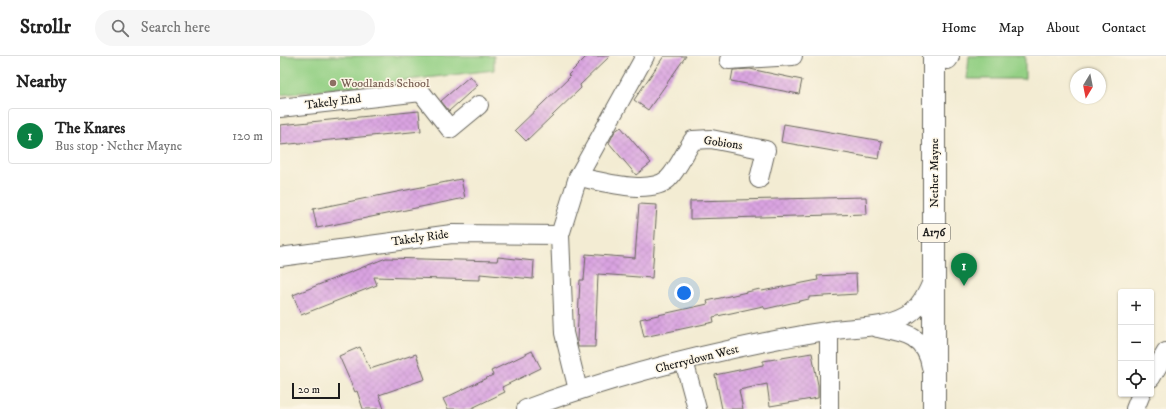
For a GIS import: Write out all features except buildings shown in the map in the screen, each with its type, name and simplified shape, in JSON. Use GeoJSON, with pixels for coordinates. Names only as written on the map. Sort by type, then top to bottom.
{"type":"FeatureCollection","features":[{"type":"Feature","properties":{"kind":"main road","name":"Nether Mayne"},"geometry":{"type":"LineString","coordinates":[[934,409],[935,273],[944,57]]}},
{"type":"Feature","properties":{"kind":"main road","name":"Nether Mayne"},"geometry":{"type":"LineString","coordinates":[[944,57],[948,409]]}},
{"type":"Feature","properties":{"kind":"street"},"geometry":{"type":"LineString","coordinates":[[578,390],[564,333],[560,235],[578,177],[645,56]]}},
{"type":"Feature","properties":{"kind":"street"},"geometry":{"type":"LineString","coordinates":[[729,60],[793,56]]}},
{"type":"Feature","properties":{"kind":"street","name":"Takely End"},"geometry":{"type":"LineString","coordinates":[[280,108],[421,92],[450,130],[479,105]]}},
{"type":"Feature","properties":{"kind":"street","name":"Gobions"},"geometry":{"type":"LineString","coordinates":[[578,177],[636,188],[655,184],[667,180],[693,140],[711,139],[766,150],[759,179]]}},
{"type":"Feature","properties":{"kind":"street","name":"Takely Ride"},"geometry":{"type":"LineString","coordinates":[[280,258],[452,234],[560,235]]}},
{"type":"Feature","properties":{"kind":"street","name":"Cherrydown West"},"geometry":{"type":"LineString","coordinates":[[526,409],[578,390],[684,360],[779,339],[829,330],[872,327],[905,317],[916,308],[929,289],[935,273]]}},
{"type":"Feature","properties":{"kind":"street","name":"Cherrydown West"},"geometry":{"type":"LineString","coordinates":[[872,327],[900,332],[913,337],[923,344],[929,354],[934,384]]}},
{"type":"Feature","properties":{"kind":"street"},"geometry":{"type":"LineString","coordinates":[[829,330],[829,409]]}},
{"type":"Feature","properties":{"kind":"street"},"geometry":{"type":"LineString","coordinates":[[1154,373],[1166,352]]}},
{"type":"Feature","properties":{"kind":"street"},"geometry":{"type":"LineString","coordinates":[[684,360],[697,409]]}},
{"type":"Feature","properties":{"kind":"street"},"geometry":{"type":"LineString","coordinates":[[1135,409],[1140,397]]}},
{"type":"Feature","properties":{"kind":"green space","name":"Woodlands School"},"geometry":{"type":"Polygon","coordinates":[[[280,56],[494,56],[494,70],[280,95],[280,56]]]}},
{"type":"Feature","properties":{"kind":"green space"},"geometry":{"type":"Polygon","coordinates":[[[969,56],[1025,56],[1025,79],[967,79],[969,56]]]}},
{"type":"Feature","properties":{"kind":"place","name":"Woodlands School"},"geometry":{"type":"Point","coordinates":[333,83]}},
{"type":"Feature","properties":{"kind":"place","name":"The Knares"},"geometry":{"type":"Point","coordinates":[964,286]}}]}
